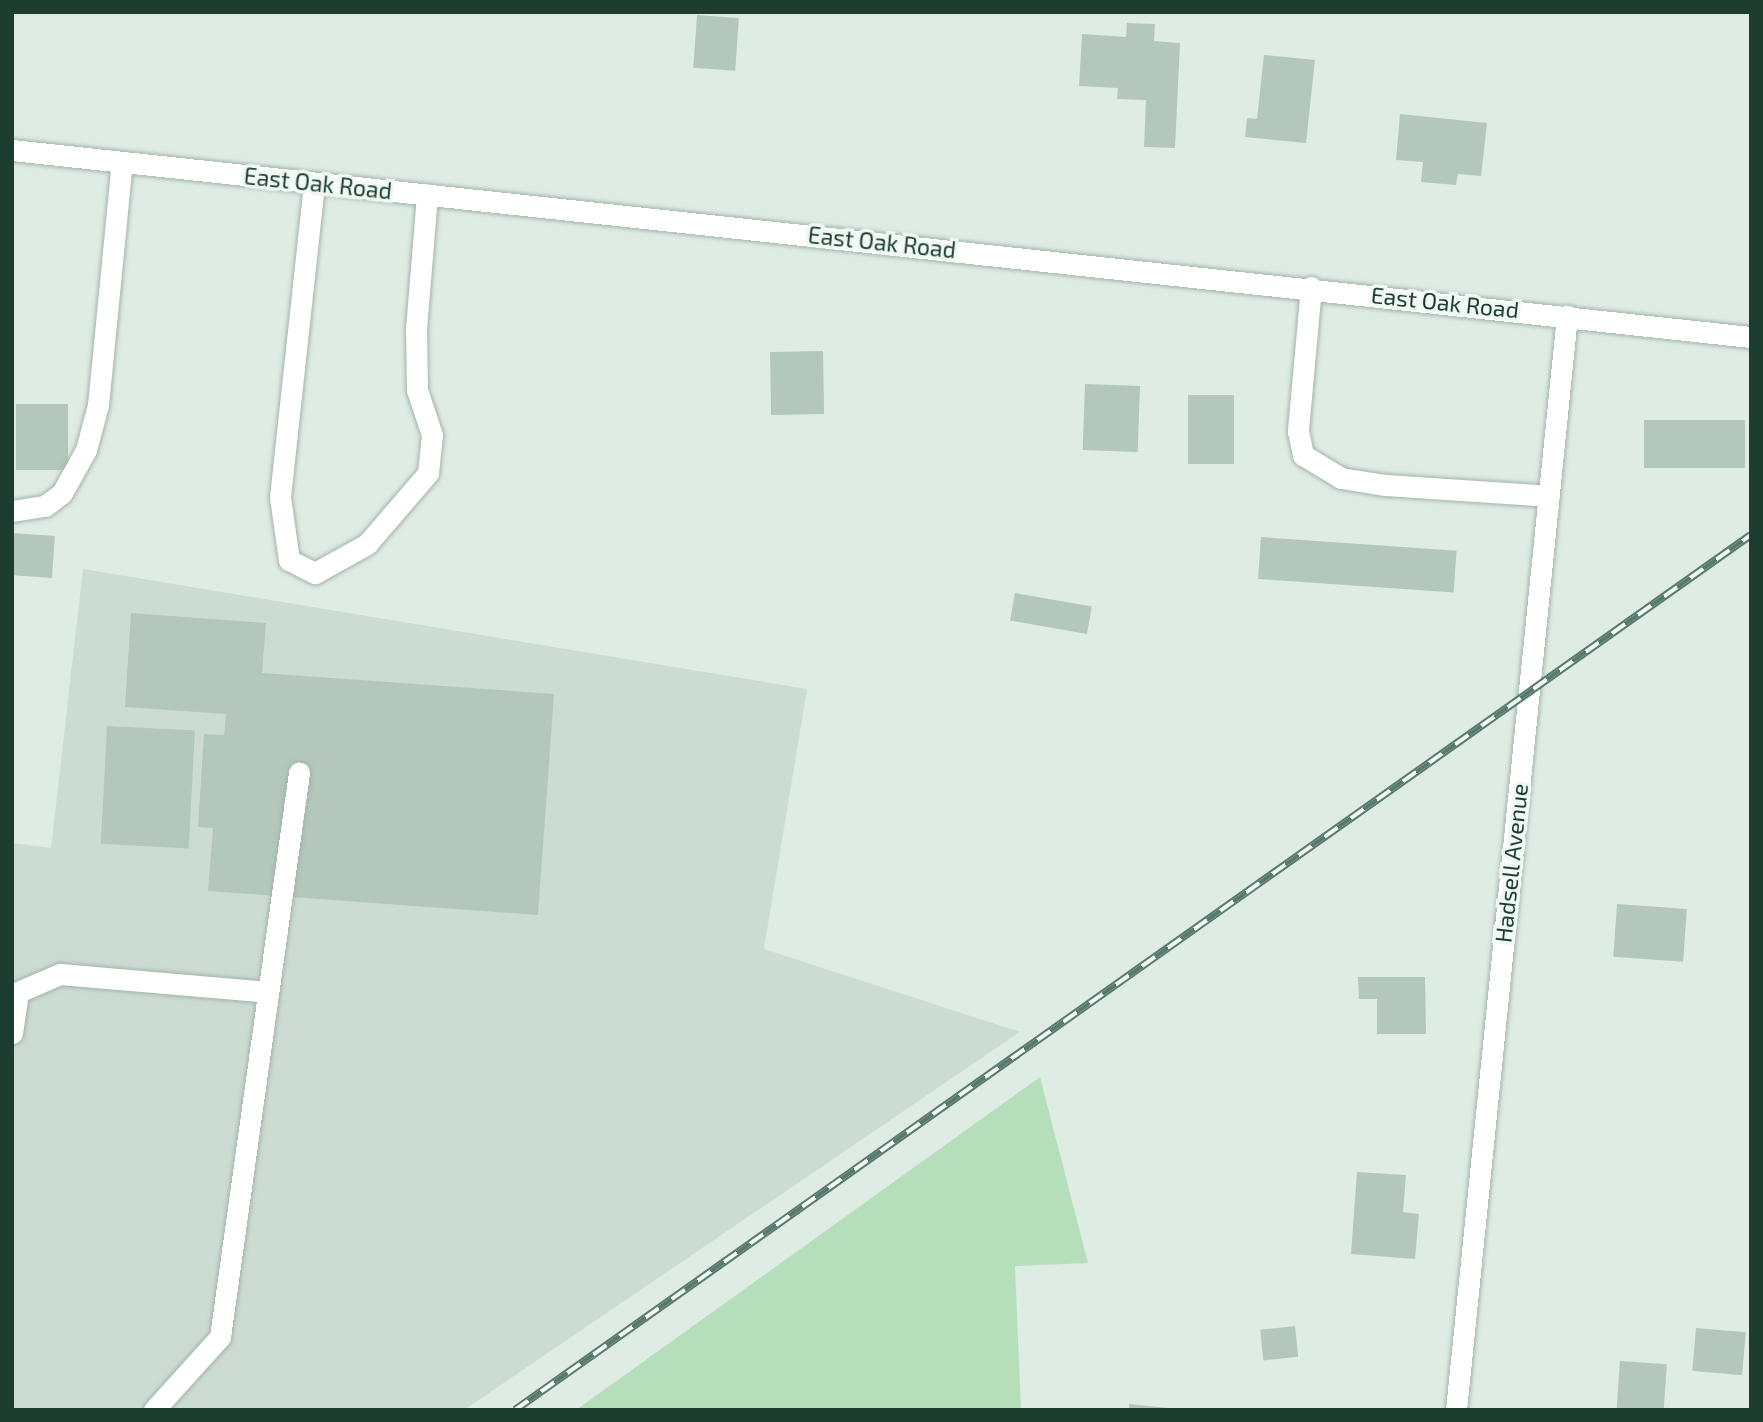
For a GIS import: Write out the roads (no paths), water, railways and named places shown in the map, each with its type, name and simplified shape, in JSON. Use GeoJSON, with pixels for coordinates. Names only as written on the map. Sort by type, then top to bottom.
{"type":"FeatureCollection","features":[{"type":"Feature","properties":{"kind":"street","name":"East Oak Road"},"geometry":{"type":"LineString","coordinates":[[12,150],[314,184],[1311,287],[1751,337]]}},
{"type":"Feature","properties":{"kind":"street"},"geometry":{"type":"LineString","coordinates":[[12,511],[45,506],[62,493],[86,450],[98,405],[122,162]]}},
{"type":"Feature","properties":{"kind":"street"},"geometry":{"type":"LineString","coordinates":[[314,184],[281,497],[289,560],[315,573],[367,544],[428,473],[432,435],[418,390],[416,329],[427,194]]}},
{"type":"Feature","properties":{"kind":"street"},"geometry":{"type":"LineString","coordinates":[[1311,287],[1298,432],[1303,454],[1341,478],[1385,485],[1549,496]]}},
{"type":"Feature","properties":{"kind":"street","name":"Hadsell Avenue"},"geometry":{"type":"LineString","coordinates":[[1456,1410],[1567,316]]}},
{"type":"Feature","properties":{"kind":"street"},"geometry":{"type":"LineString","coordinates":[[155,1410],[220,1336],[299,773]]}},
{"type":"Feature","properties":{"kind":"street"},"geometry":{"type":"LineString","coordinates":[[12,1033],[18,992],[60,974],[268,992]]}},
{"type":"Feature","properties":{"kind":"railway"},"geometry":{"type":"LineString","coordinates":[[515,1410],[1751,535]]}}]}
